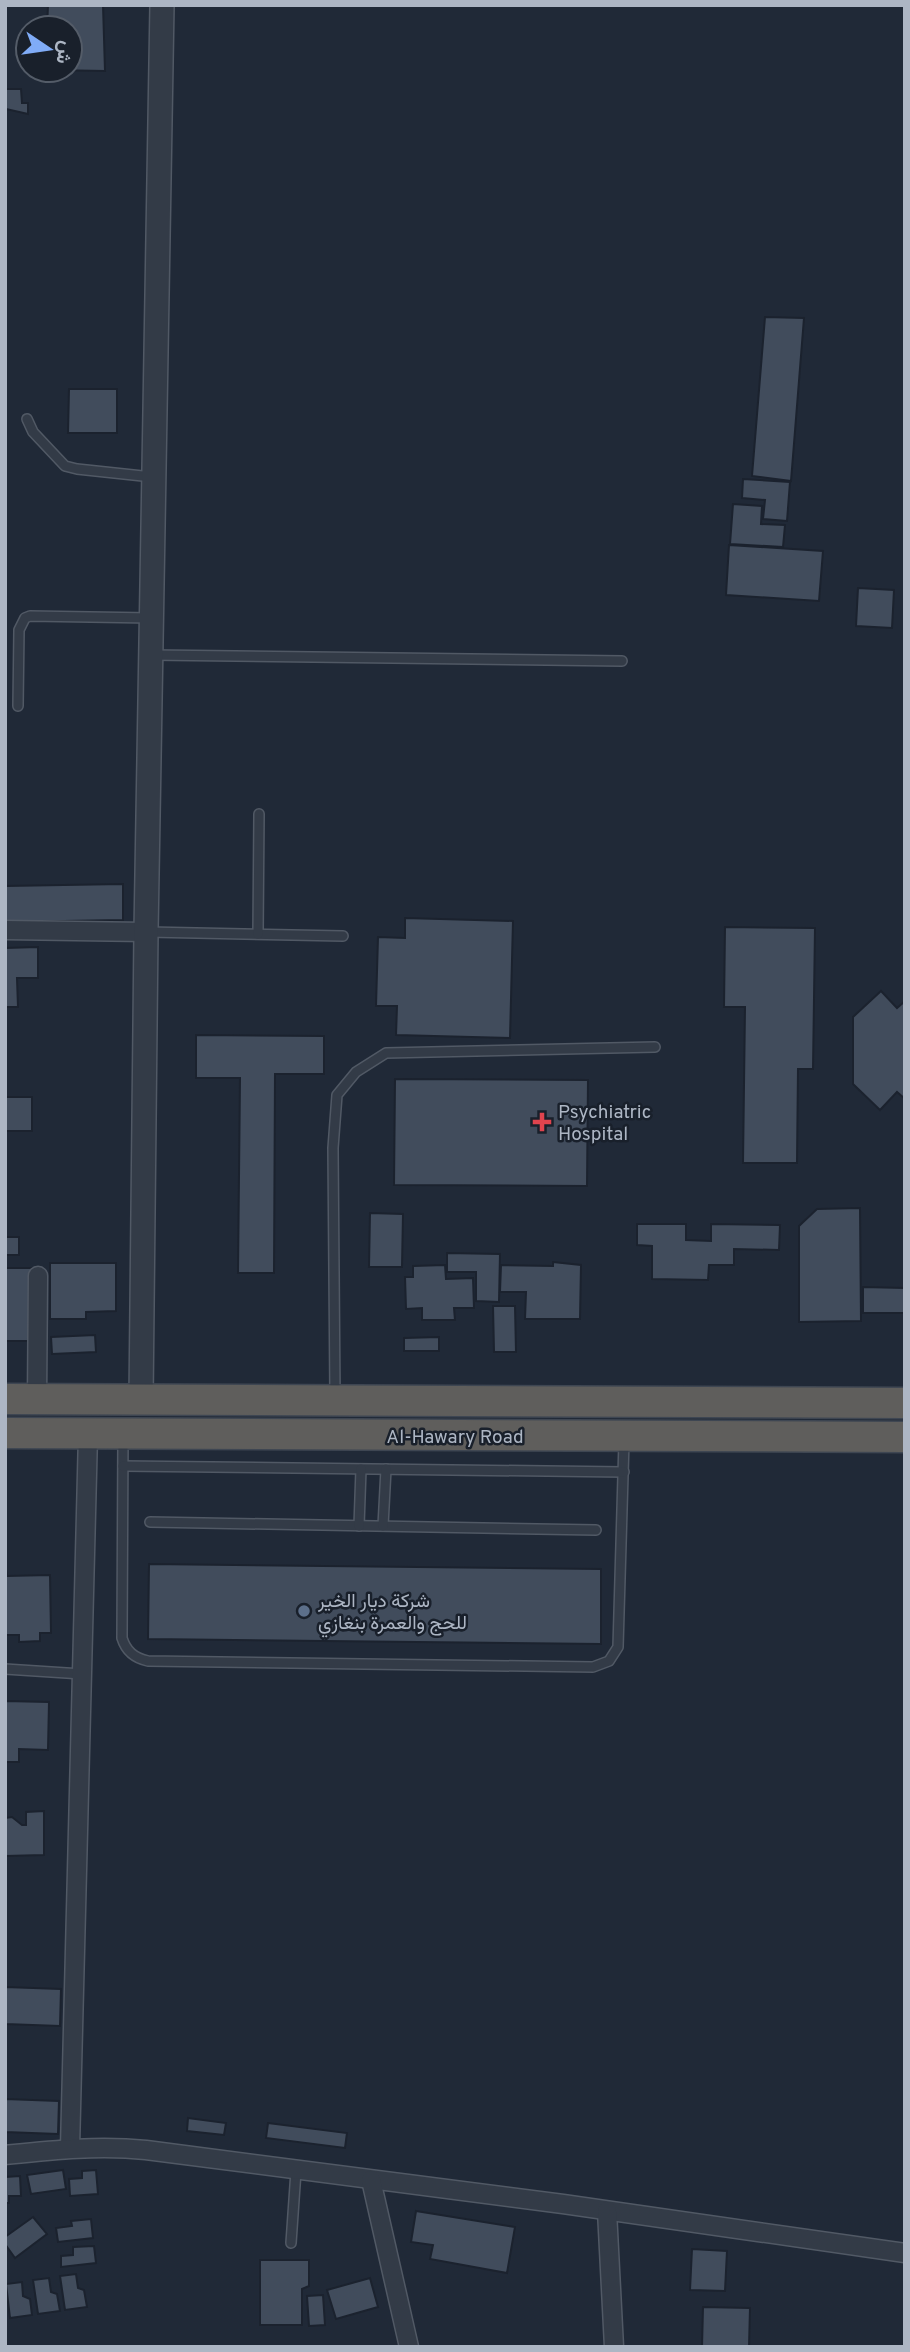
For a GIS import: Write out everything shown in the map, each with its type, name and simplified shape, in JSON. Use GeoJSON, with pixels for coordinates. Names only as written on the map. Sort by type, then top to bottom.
{"type":"FeatureCollection","features":[{"type":"Feature","properties":{"kind":"highway","name":"Al-Hawary Road"},"geometry":{"type":"LineString","coordinates":[[5,1399],[905,1403]]}},
{"type":"Feature","properties":{"kind":"highway","name":"Al-Hawary Road"},"geometry":{"type":"LineString","coordinates":[[5,1433],[905,1437]]}},
{"type":"Feature","properties":{"kind":"street"},"geometry":{"type":"LineString","coordinates":[[141,1400],[162,5]]}},
{"type":"Feature","properties":{"kind":"street"},"geometry":{"type":"LineString","coordinates":[[5,930],[146,932]]}},
{"type":"Feature","properties":{"kind":"street"},"geometry":{"type":"LineString","coordinates":[[37,1399],[38,1276]]}},
{"type":"Feature","properties":{"kind":"street"},"geometry":{"type":"LineString","coordinates":[[71,2148],[88,1434]]}},
{"type":"Feature","properties":{"kind":"street"},"geometry":{"type":"LineString","coordinates":[[5,2155],[112,2146],[905,2253]]}},
{"type":"Feature","properties":{"kind":"street"},"geometry":{"type":"LineString","coordinates":[[371,2180],[410,2347]]}},
{"type":"Feature","properties":{"kind":"street"},"geometry":{"type":"LineString","coordinates":[[607,2211],[614,2347]]}},
{"type":"Feature","properties":{"kind":"lane"},"geometry":{"type":"LineString","coordinates":[[27,419],[33,432],[65,466],[154,477]]}},
{"type":"Feature","properties":{"kind":"lane"},"geometry":{"type":"LineString","coordinates":[[18,706],[19,630],[26,618],[152,618]]}},
{"type":"Feature","properties":{"kind":"lane"},"geometry":{"type":"LineString","coordinates":[[151,655],[622,662]]}},
{"type":"Feature","properties":{"kind":"lane"},"geometry":{"type":"LineString","coordinates":[[258,934],[259,814]]}},
{"type":"Feature","properties":{"kind":"lane"},"geometry":{"type":"LineString","coordinates":[[146,932],[343,936]]}},
{"type":"Feature","properties":{"kind":"lane"},"geometry":{"type":"LineString","coordinates":[[334,1400],[333,1148],[337,1095],[356,1072],[386,1053],[655,1047]]}},
{"type":"Feature","properties":{"kind":"lane"},"geometry":{"type":"LineString","coordinates":[[123,1434],[122,1638],[129,1652],[141,1660],[593,1667],[609,1661],[618,1647],[625,1436]]}},
{"type":"Feature","properties":{"kind":"lane"},"geometry":{"type":"LineString","coordinates":[[123,1466],[624,1472]]}},
{"type":"Feature","properties":{"kind":"lane"},"geometry":{"type":"LineString","coordinates":[[359,1525],[361,1469]]}},
{"type":"Feature","properties":{"kind":"lane"},"geometry":{"type":"LineString","coordinates":[[383,1526],[386,1469]]}},
{"type":"Feature","properties":{"kind":"lane"},"geometry":{"type":"LineString","coordinates":[[150,1522],[596,1530]]}},
{"type":"Feature","properties":{"kind":"lane"},"geometry":{"type":"LineString","coordinates":[[5,1669],[82,1674]]}},
{"type":"Feature","properties":{"kind":"lane"},"geometry":{"type":"LineString","coordinates":[[292,2243],[296,2171]]}},
{"type":"Feature","properties":{"kind":"building"},"geometry":{"type":"Polygon","coordinates":[[[48,5],[103,5],[105,71],[84,71],[84,14],[48,14],[48,5]]]}},
{"type":"Feature","properties":{"kind":"building"},"geometry":{"type":"Polygon","coordinates":[[[6,89],[21,89],[22,103],[28,103],[28,114],[6,109],[6,89]]]}},
{"type":"Feature","properties":{"kind":"building"},"geometry":{"type":"Polygon","coordinates":[[[765,317],[804,318],[791,481],[752,476],[765,317]]]}},
{"type":"Feature","properties":{"kind":"building"},"geometry":{"type":"Polygon","coordinates":[[[69,389],[117,389],[117,433],[68,433],[69,389]]]}},
{"type":"Feature","properties":{"kind":"building"},"geometry":{"type":"Polygon","coordinates":[[[743,479],[790,482],[787,521],[763,519],[765,500],[742,498],[743,479]]]}},
{"type":"Feature","properties":{"kind":"building"},"geometry":{"type":"Polygon","coordinates":[[[733,504],[762,506],[761,524],[785,525],[783,547],[730,544],[733,504]]]}},
{"type":"Feature","properties":{"kind":"building"},"geometry":{"type":"Polygon","coordinates":[[[729,545],[823,551],[819,601],[726,595],[729,545]]]}},
{"type":"Feature","properties":{"kind":"building"},"geometry":{"type":"Polygon","coordinates":[[[858,588],[894,590],[892,628],[856,626],[858,588]]]}},
{"type":"Feature","properties":{"kind":"building"},"geometry":{"type":"Polygon","coordinates":[[[123,884],[123,920],[5,922],[5,886],[123,884]]]}},
{"type":"Feature","properties":{"kind":"building"},"geometry":{"type":"Polygon","coordinates":[[[405,918],[513,921],[510,1038],[396,1035],[397,1006],[376,1006],[378,937],[405,938],[405,918]]]}},
{"type":"Feature","properties":{"kind":"building"},"geometry":{"type":"Polygon","coordinates":[[[725,927],[815,928],[813,1069],[798,1069],[797,1163],[743,1163],[745,1007],[724,1007],[725,927]]]}},
{"type":"Feature","properties":{"kind":"building"},"geometry":{"type":"Polygon","coordinates":[[[38,947],[38,978],[17,978],[18,1007],[5,1007],[5,948],[38,947]]]}},
{"type":"Feature","properties":{"kind":"building"},"geometry":{"type":"Polygon","coordinates":[[[881,991],[897,1008],[905,1001],[905,1099],[897,1092],[880,1110],[853,1084],[853,1017],[881,991]]]}},
{"type":"Feature","properties":{"kind":"building"},"geometry":{"type":"Polygon","coordinates":[[[196,1035],[324,1036],[324,1074],[275,1074],[274,1273],[238,1273],[240,1078],[196,1078],[196,1035]]]}},
{"type":"Feature","properties":{"kind":"building"},"geometry":{"type":"Polygon","coordinates":[[[395,1079],[588,1080],[587,1186],[394,1185],[395,1079]]]}},
{"type":"Feature","properties":{"kind":"building"},"geometry":{"type":"Polygon","coordinates":[[[5,1097],[32,1097],[32,1131],[5,1131],[5,1097]]]}},
{"type":"Feature","properties":{"kind":"building"},"geometry":{"type":"Polygon","coordinates":[[[860,1208],[861,1321],[799,1322],[799,1226],[817,1209],[860,1208]]]}},
{"type":"Feature","properties":{"kind":"building"},"geometry":{"type":"Polygon","coordinates":[[[370,1213],[403,1214],[402,1267],[369,1267],[370,1213]]]}},
{"type":"Feature","properties":{"kind":"building"},"geometry":{"type":"Polygon","coordinates":[[[637,1224],[686,1224],[686,1240],[711,1241],[711,1224],[780,1225],[779,1250],[734,1249],[734,1265],[709,1265],[708,1280],[652,1279],[652,1246],[637,1245],[637,1224]]]}},
{"type":"Feature","properties":{"kind":"building"},"geometry":{"type":"Polygon","coordinates":[[[5,1237],[19,1237],[19,1255],[5,1255],[5,1237]]]}},
{"type":"Feature","properties":{"kind":"building"},"geometry":{"type":"Polygon","coordinates":[[[447,1253],[500,1254],[499,1302],[476,1301],[476,1272],[447,1272],[447,1253]]]}},
{"type":"Feature","properties":{"kind":"building"},"geometry":{"type":"Polygon","coordinates":[[[553,1262],[581,1265],[580,1319],[525,1319],[526,1292],[500,1292],[501,1265],[553,1266],[553,1262]]]}},
{"type":"Feature","properties":{"kind":"building"},"geometry":{"type":"Polygon","coordinates":[[[50,1263],[116,1263],[116,1311],[86,1312],[86,1319],[50,1319],[50,1263]]]}},
{"type":"Feature","properties":{"kind":"building"},"geometry":{"type":"Polygon","coordinates":[[[445,1265],[446,1279],[473,1278],[474,1308],[454,1308],[455,1320],[422,1320],[422,1308],[406,1309],[405,1277],[413,1277],[413,1266],[445,1265]]]}},
{"type":"Feature","properties":{"kind":"building"},"geometry":{"type":"Polygon","coordinates":[[[5,1268],[35,1268],[36,1341],[5,1341],[5,1268]]]}},
{"type":"Feature","properties":{"kind":"building"},"geometry":{"type":"Polygon","coordinates":[[[863,1287],[905,1288],[905,1313],[863,1313],[863,1287]]]}},
{"type":"Feature","properties":{"kind":"building"},"geometry":{"type":"Polygon","coordinates":[[[493,1306],[515,1306],[516,1352],[494,1352],[493,1306]]]}},
{"type":"Feature","properties":{"kind":"building"},"geometry":{"type":"Polygon","coordinates":[[[95,1335],[96,1352],[52,1354],[51,1337],[95,1335]]]}},
{"type":"Feature","properties":{"kind":"building"},"geometry":{"type":"Polygon","coordinates":[[[439,1337],[439,1351],[404,1351],[404,1338],[439,1337]]]}},
{"type":"Feature","properties":{"kind":"building"},"geometry":{"type":"Polygon","coordinates":[[[149,1564],[601,1569],[601,1644],[148,1639],[149,1564]]]}},
{"type":"Feature","properties":{"kind":"building"},"geometry":{"type":"Polygon","coordinates":[[[5,1565],[7,1576],[50,1575],[51,1633],[40,1633],[40,1641],[19,1642],[19,1635],[5,1635],[5,1565]]]}},
{"type":"Feature","properties":{"kind":"building"},"geometry":{"type":"Polygon","coordinates":[[[5,1701],[49,1702],[48,1750],[19,1749],[19,1762],[5,1762],[5,1701]]]}},
{"type":"Feature","properties":{"kind":"building"},"geometry":{"type":"Polygon","coordinates":[[[44,1811],[44,1855],[5,1856],[5,1818],[12,1817],[26,1825],[26,1812],[44,1811]]]}},
{"type":"Feature","properties":{"kind":"building"},"geometry":{"type":"Polygon","coordinates":[[[5,1987],[61,1989],[60,2026],[5,2024],[5,1987]]]}},
{"type":"Feature","properties":{"kind":"building"},"geometry":{"type":"Polygon","coordinates":[[[5,2099],[59,2101],[58,2134],[5,2132],[5,2099]]]}},
{"type":"Feature","properties":{"kind":"building"},"geometry":{"type":"Polygon","coordinates":[[[188,2118],[226,2123],[224,2135],[187,2131],[188,2118]]]}},
{"type":"Feature","properties":{"kind":"building"},"geometry":{"type":"Polygon","coordinates":[[[268,2123],[347,2133],[345,2148],[266,2138],[268,2123]]]}},
{"type":"Feature","properties":{"kind":"building"},"geometry":{"type":"Polygon","coordinates":[[[63,2170],[66,2189],[31,2194],[27,2175],[63,2170]]]}},
{"type":"Feature","properties":{"kind":"building"},"geometry":{"type":"Polygon","coordinates":[[[96,2170],[98,2194],[70,2196],[69,2179],[82,2178],[82,2171],[96,2170]]]}},
{"type":"Feature","properties":{"kind":"building"},"geometry":{"type":"Polygon","coordinates":[[[20,2176],[21,2196],[9,2196],[9,2203],[5,2203],[5,2177],[20,2176]]]}},
{"type":"Feature","properties":{"kind":"building"},"geometry":{"type":"Polygon","coordinates":[[[416,2211],[515,2227],[507,2273],[430,2259],[433,2245],[411,2242],[416,2211]]]}},
{"type":"Feature","properties":{"kind":"building"},"geometry":{"type":"Polygon","coordinates":[[[33,2217],[47,2234],[15,2258],[5,2244],[5,2237],[33,2217]]]}},
{"type":"Feature","properties":{"kind":"building"},"geometry":{"type":"Polygon","coordinates":[[[91,2219],[93,2238],[58,2242],[56,2228],[72,2226],[71,2221],[91,2219]]]}},
{"type":"Feature","properties":{"kind":"building"},"geometry":{"type":"Polygon","coordinates":[[[94,2246],[96,2263],[61,2267],[61,2256],[73,2255],[73,2247],[94,2246]]]}},
{"type":"Feature","properties":{"kind":"building"},"geometry":{"type":"Polygon","coordinates":[[[692,2249],[727,2251],[725,2291],[690,2290],[692,2249]]]}},
{"type":"Feature","properties":{"kind":"building"},"geometry":{"type":"Polygon","coordinates":[[[260,2260],[309,2260],[309,2286],[302,2289],[302,2325],[260,2325],[260,2260]]]}},
{"type":"Feature","properties":{"kind":"building"},"geometry":{"type":"Polygon","coordinates":[[[76,2274],[78,2288],[84,2290],[87,2307],[65,2310],[60,2276],[76,2274]]]}},
{"type":"Feature","properties":{"kind":"building"},"geometry":{"type":"Polygon","coordinates":[[[49,2278],[51,2292],[57,2294],[60,2311],[38,2314],[33,2280],[49,2278]]]}},
{"type":"Feature","properties":{"kind":"building"},"geometry":{"type":"Polygon","coordinates":[[[370,2278],[378,2307],[336,2319],[327,2290],[370,2278]]]}},
{"type":"Feature","properties":{"kind":"building"},"geometry":{"type":"Polygon","coordinates":[[[22,2282],[23,2296],[30,2299],[32,2315],[10,2318],[6,2284],[22,2282]]]}},
{"type":"Feature","properties":{"kind":"building"},"geometry":{"type":"Polygon","coordinates":[[[323,2295],[325,2325],[309,2326],[307,2296],[323,2295]]]}},
{"type":"Feature","properties":{"kind":"building"},"geometry":{"type":"Polygon","coordinates":[[[703,2307],[750,2308],[749,2347],[702,2347],[703,2307]]]}},
{"type":"Feature","properties":{"kind":"place","name":"Psychiatric Hospital"},"geometry":{"type":"Point","coordinates":[542,1122]}},
{"type":"Feature","properties":{"kind":"place","name":"شركة ديار الخير للحج والعمرة بنغازي"},"geometry":{"type":"Point","coordinates":[304,1611]}}]}
